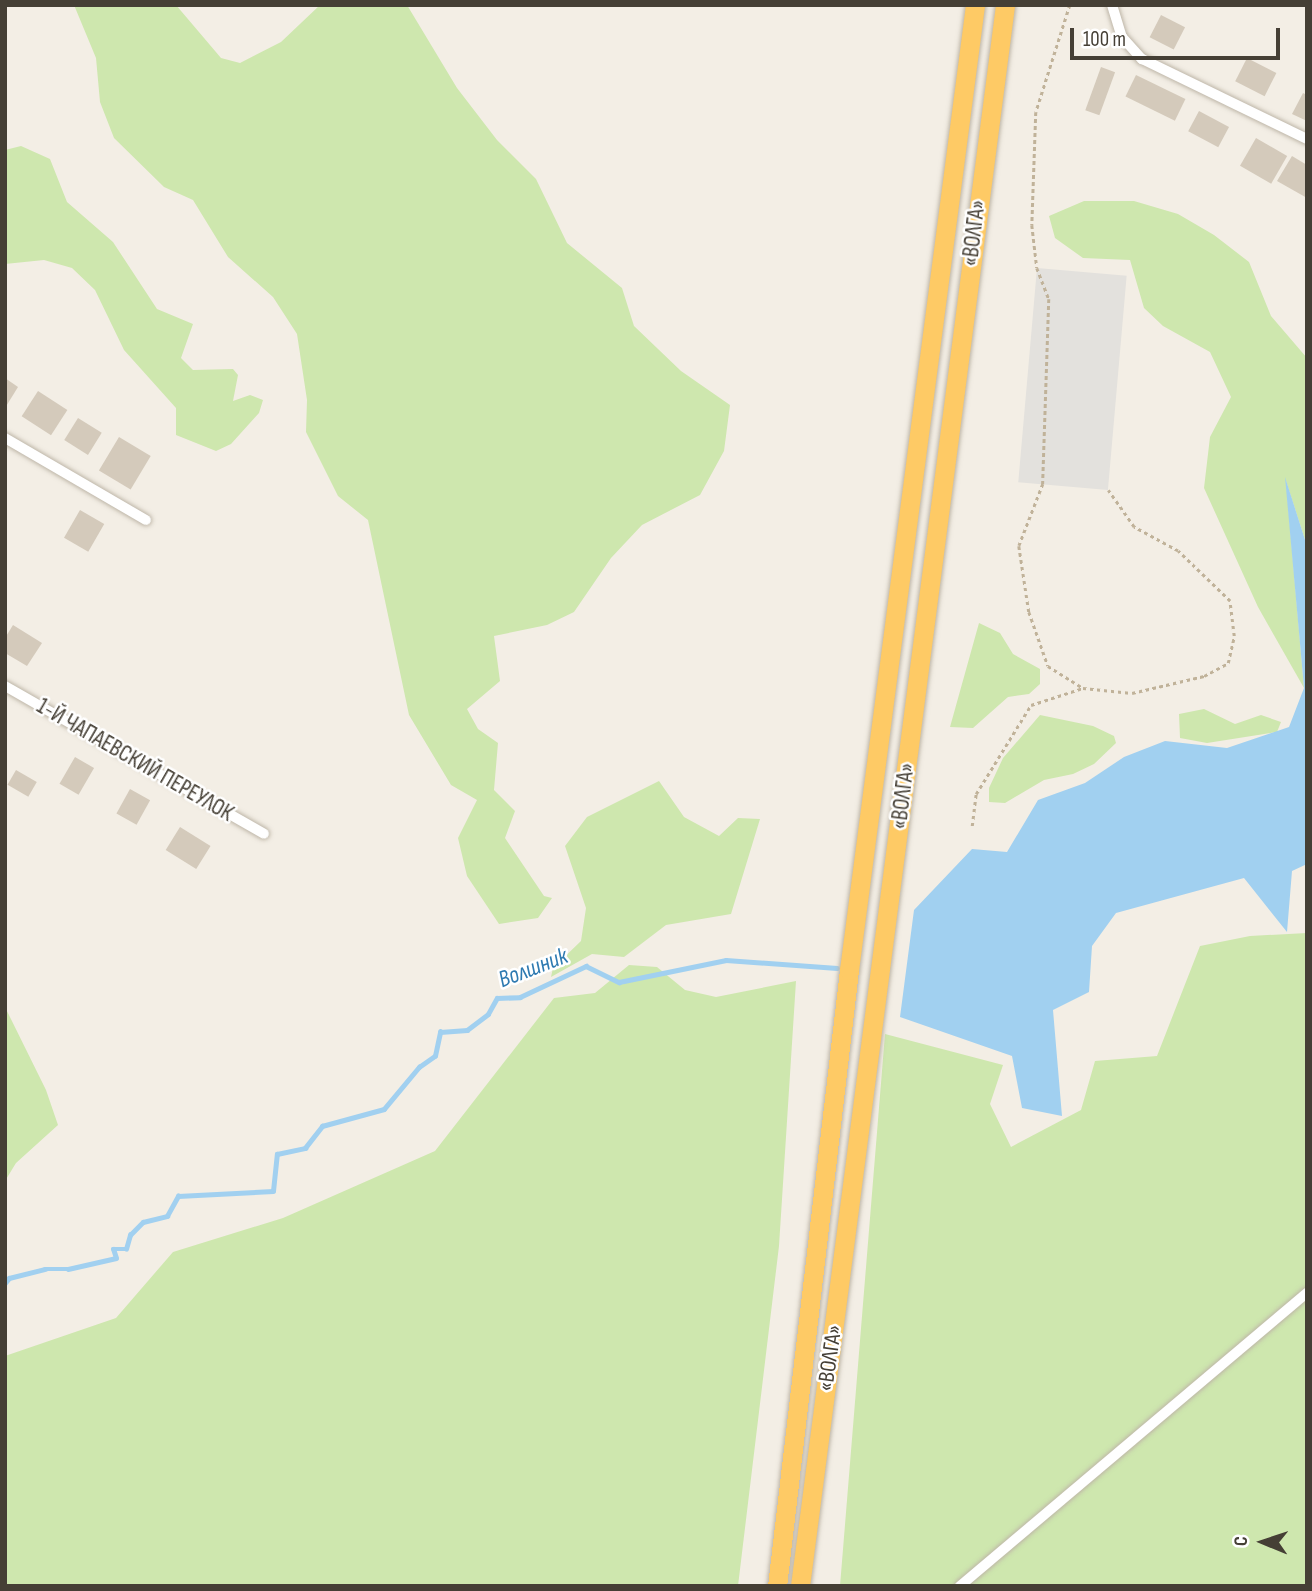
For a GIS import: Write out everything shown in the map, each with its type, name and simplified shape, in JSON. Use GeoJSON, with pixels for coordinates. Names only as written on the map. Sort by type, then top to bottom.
{"type":"FeatureCollection","features":[{"type":"Feature","properties":{"kind":"highway","name":"«ВОЛГА»"},"geometry":{"type":"LineString","coordinates":[[777,1586],[850,958],[975,5]]}},
{"type":"Feature","properties":{"kind":"highway","name":"«ВОЛГА»"},"geometry":{"type":"LineString","coordinates":[[800,1586],[1005,5]]}},
{"type":"Feature","properties":{"kind":"street"},"geometry":{"type":"LineString","coordinates":[[1112,5],[1122,37],[1142,59],[1307,139]]}},
{"type":"Feature","properties":{"kind":"street"},"geometry":{"type":"LineString","coordinates":[[5,438],[146,520]]}},
{"type":"Feature","properties":{"kind":"street","name":"1-Й ЧАПАЕВСКИЙ ПЕРЕУЛОК"},"geometry":{"type":"LineString","coordinates":[[5,686],[264,835]]}},
{"type":"Feature","properties":{"kind":"street"},"geometry":{"type":"LineString","coordinates":[[960,1586],[1307,1293]]}},
{"type":"Feature","properties":{"kind":"path"},"geometry":{"type":"LineString","coordinates":[[1070,5],[1036,111],[1032,225],[1037,268],[1049,299],[1043,484],[1019,545],[1029,612],[1048,666],[1083,688]]}},
{"type":"Feature","properties":{"kind":"path"},"geometry":{"type":"LineString","coordinates":[[972,825],[976,793],[1031,705],[1083,688],[1132,693],[1204,676],[1228,663],[1234,636],[1230,601],[1178,551],[1133,527],[1108,490]]}},
{"type":"Feature","properties":{"kind":"green space"},"geometry":{"type":"Polygon","coordinates":[[[74,5],[176,5],[221,58],[240,63],[281,42],[320,5],[407,5],[457,88],[497,140],[536,179],[567,243],[622,288],[634,326],[681,371],[730,405],[724,451],[700,495],[642,525],[611,558],[574,612],[547,625],[494,636],[500,681],[467,709],[478,729],[498,743],[494,790],[515,811],[505,838],[544,896],[552,898],[538,918],[499,924],[467,876],[458,838],[477,800],[451,785],[409,715],[368,520],[338,496],[306,432],[307,400],[297,334],[273,297],[228,257],[193,200],[164,187],[114,138],[100,102],[96,58],[74,5]]]}},
{"type":"Feature","properties":{"kind":"green space"},"geometry":{"type":"Polygon","coordinates":[[[21,146],[50,159],[67,202],[113,242],[157,309],[193,324],[181,358],[193,370],[233,369],[238,375],[233,401],[250,395],[263,400],[259,413],[231,444],[216,451],[176,435],[176,408],[124,350],[95,290],[72,268],[44,260],[5,264],[5,150],[21,146]]]}},
{"type":"Feature","properties":{"kind":"green space"},"geometry":{"type":"Polygon","coordinates":[[[1084,201],[1134,201],[1178,214],[1214,235],[1249,262],[1271,316],[1307,358],[1307,546],[1286,481],[1304,688],[1258,607],[1204,488],[1210,437],[1231,397],[1210,352],[1163,326],[1144,308],[1130,260],[1083,258],[1055,238],[1049,216],[1084,201]]]}},
{"type":"Feature","properties":{"kind":"green space"},"geometry":{"type":"Polygon","coordinates":[[[979,623],[1000,633],[1013,654],[1040,669],[1040,684],[1029,694],[1008,697],[973,728],[950,727],[979,623]]]}},
{"type":"Feature","properties":{"kind":"green space"},"geometry":{"type":"Polygon","coordinates":[[[1204,709],[1235,724],[1261,715],[1281,722],[1277,732],[1207,743],[1180,738],[1179,714],[1204,709]]]}},
{"type":"Feature","properties":{"kind":"green space"},"geometry":{"type":"Polygon","coordinates":[[[1040,715],[1093,726],[1114,736],[1116,743],[1094,764],[1073,774],[1044,780],[1005,803],[989,802],[989,788],[1003,758],[1040,715]]]}},
{"type":"Feature","properties":{"kind":"green space"},"geometry":{"type":"Polygon","coordinates":[[[659,781],[684,817],[719,836],[738,818],[760,819],[731,914],[666,925],[624,957],[592,954],[551,977],[553,968],[581,941],[586,908],[565,846],[587,817],[659,781]]]}},
{"type":"Feature","properties":{"kind":"green space"},"geometry":{"type":"Polygon","coordinates":[[[1307,933],[1307,1586],[840,1586],[885,1034],[1003,1065],[990,1104],[1011,1147],[1081,1110],[1095,1061],[1157,1056],[1200,946],[1250,936],[1307,933]]]}},
{"type":"Feature","properties":{"kind":"green space"},"geometry":{"type":"Polygon","coordinates":[[[629,965],[657,967],[685,990],[716,997],[796,981],[779,1246],[738,1586],[5,1586],[5,1356],[116,1318],[173,1252],[283,1218],[435,1151],[554,998],[595,993],[629,965]]]}},
{"type":"Feature","properties":{"kind":"green space"},"geometry":{"type":"Polygon","coordinates":[[[5,1007],[46,1090],[58,1125],[16,1163],[5,1181],[5,1007]]]}},
{"type":"Feature","properties":{"kind":"shaded area"},"geometry":{"type":"Polygon","coordinates":[[[1037,268],[1127,276],[1108,490],[1018,482],[1037,268]]]}},
{"type":"Feature","properties":{"kind":"water"},"geometry":{"type":"Polygon","coordinates":[[[1285,477],[1307,546],[1307,864],[1292,871],[1287,932],[1244,878],[1116,913],[1092,946],[1089,992],[1053,1010],[1062,1116],[1022,1108],[1012,1056],[900,1017],[914,910],[972,849],[1007,852],[1038,800],[1085,783],[1124,757],[1165,741],[1227,748],[1289,727],[1304,688],[1285,477]]]}},
{"type":"Feature","properties":{"kind":"building"},"geometry":{"type":"Polygon","coordinates":[[[1161,15],[1185,27],[1174,50],[1150,37],[1161,15]]]}},
{"type":"Feature","properties":{"kind":"building"},"geometry":{"type":"Polygon","coordinates":[[[1247,58],[1276,73],[1265,96],[1235,81],[1247,58]]]}},
{"type":"Feature","properties":{"kind":"building"},"geometry":{"type":"Polygon","coordinates":[[[1101,67],[1115,72],[1099,115],[1085,110],[1101,67]]]}},
{"type":"Feature","properties":{"kind":"building"},"geometry":{"type":"Polygon","coordinates":[[[1136,75],[1185,99],[1175,121],[1125,97],[1136,75]]]}},
{"type":"Feature","properties":{"kind":"building"},"geometry":{"type":"Polygon","coordinates":[[[1303,93],[1307,95],[1307,121],[1292,114],[1303,93]]]}},
{"type":"Feature","properties":{"kind":"building"},"geometry":{"type":"Polygon","coordinates":[[[1199,111],[1229,127],[1218,147],[1188,131],[1199,111]]]}},
{"type":"Feature","properties":{"kind":"building"},"geometry":{"type":"Polygon","coordinates":[[[1256,138],[1287,156],[1271,184],[1240,166],[1256,138]]]}},
{"type":"Feature","properties":{"kind":"building"},"geometry":{"type":"Polygon","coordinates":[[[1292,156],[1307,165],[1307,198],[1277,181],[1292,156]]]}},
{"type":"Feature","properties":{"kind":"building"},"geometry":{"type":"Polygon","coordinates":[[[5,378],[18,387],[5,408],[5,378]]]}},
{"type":"Feature","properties":{"kind":"building"},"geometry":{"type":"Polygon","coordinates":[[[38,391],[67,410],[51,435],[22,416],[38,391]]]}},
{"type":"Feature","properties":{"kind":"building"},"geometry":{"type":"Polygon","coordinates":[[[78,418],[102,433],[88,455],[64,440],[78,418]]]}},
{"type":"Feature","properties":{"kind":"building"},"geometry":{"type":"Polygon","coordinates":[[[119,437],[151,456],[131,489],[99,470],[119,437]]]}},
{"type":"Feature","properties":{"kind":"building"},"geometry":{"type":"Polygon","coordinates":[[[80,510],[104,524],[88,552],[64,538],[80,510]]]}},
{"type":"Feature","properties":{"kind":"building"},"geometry":{"type":"Polygon","coordinates":[[[13,625],[42,643],[27,666],[5,653],[5,638],[13,625]]]}},
{"type":"Feature","properties":{"kind":"building"},"geometry":{"type":"Polygon","coordinates":[[[75,757],[94,768],[79,795],[60,784],[75,757]]]}},
{"type":"Feature","properties":{"kind":"building"},"geometry":{"type":"Polygon","coordinates":[[[16,770],[37,782],[28,797],[8,785],[16,770]]]}},
{"type":"Feature","properties":{"kind":"building"},"geometry":{"type":"Polygon","coordinates":[[[130,789],[150,800],[137,825],[116,813],[130,789]]]}},
{"type":"Feature","properties":{"kind":"building"},"geometry":{"type":"Polygon","coordinates":[[[180,827],[211,846],[196,869],[166,850],[180,827]]]}},
{"type":"Feature","properties":{"kind":"waterway","name":"Волшник"},"geometry":{"type":"LineString","coordinates":[[5,1283],[9,1278],[45,1269],[68,1269],[116,1258],[113,1249],[126,1249],[130,1235],[143,1222],[167,1216],[178,1196],[273,1191],[277,1154],[305,1148],[322,1126],[384,1109],[419,1067],[435,1056],[440,1032],[467,1030],[488,1014],[497,998],[520,997],[586,966],[619,982],[726,960],[837,968]]}}]}
